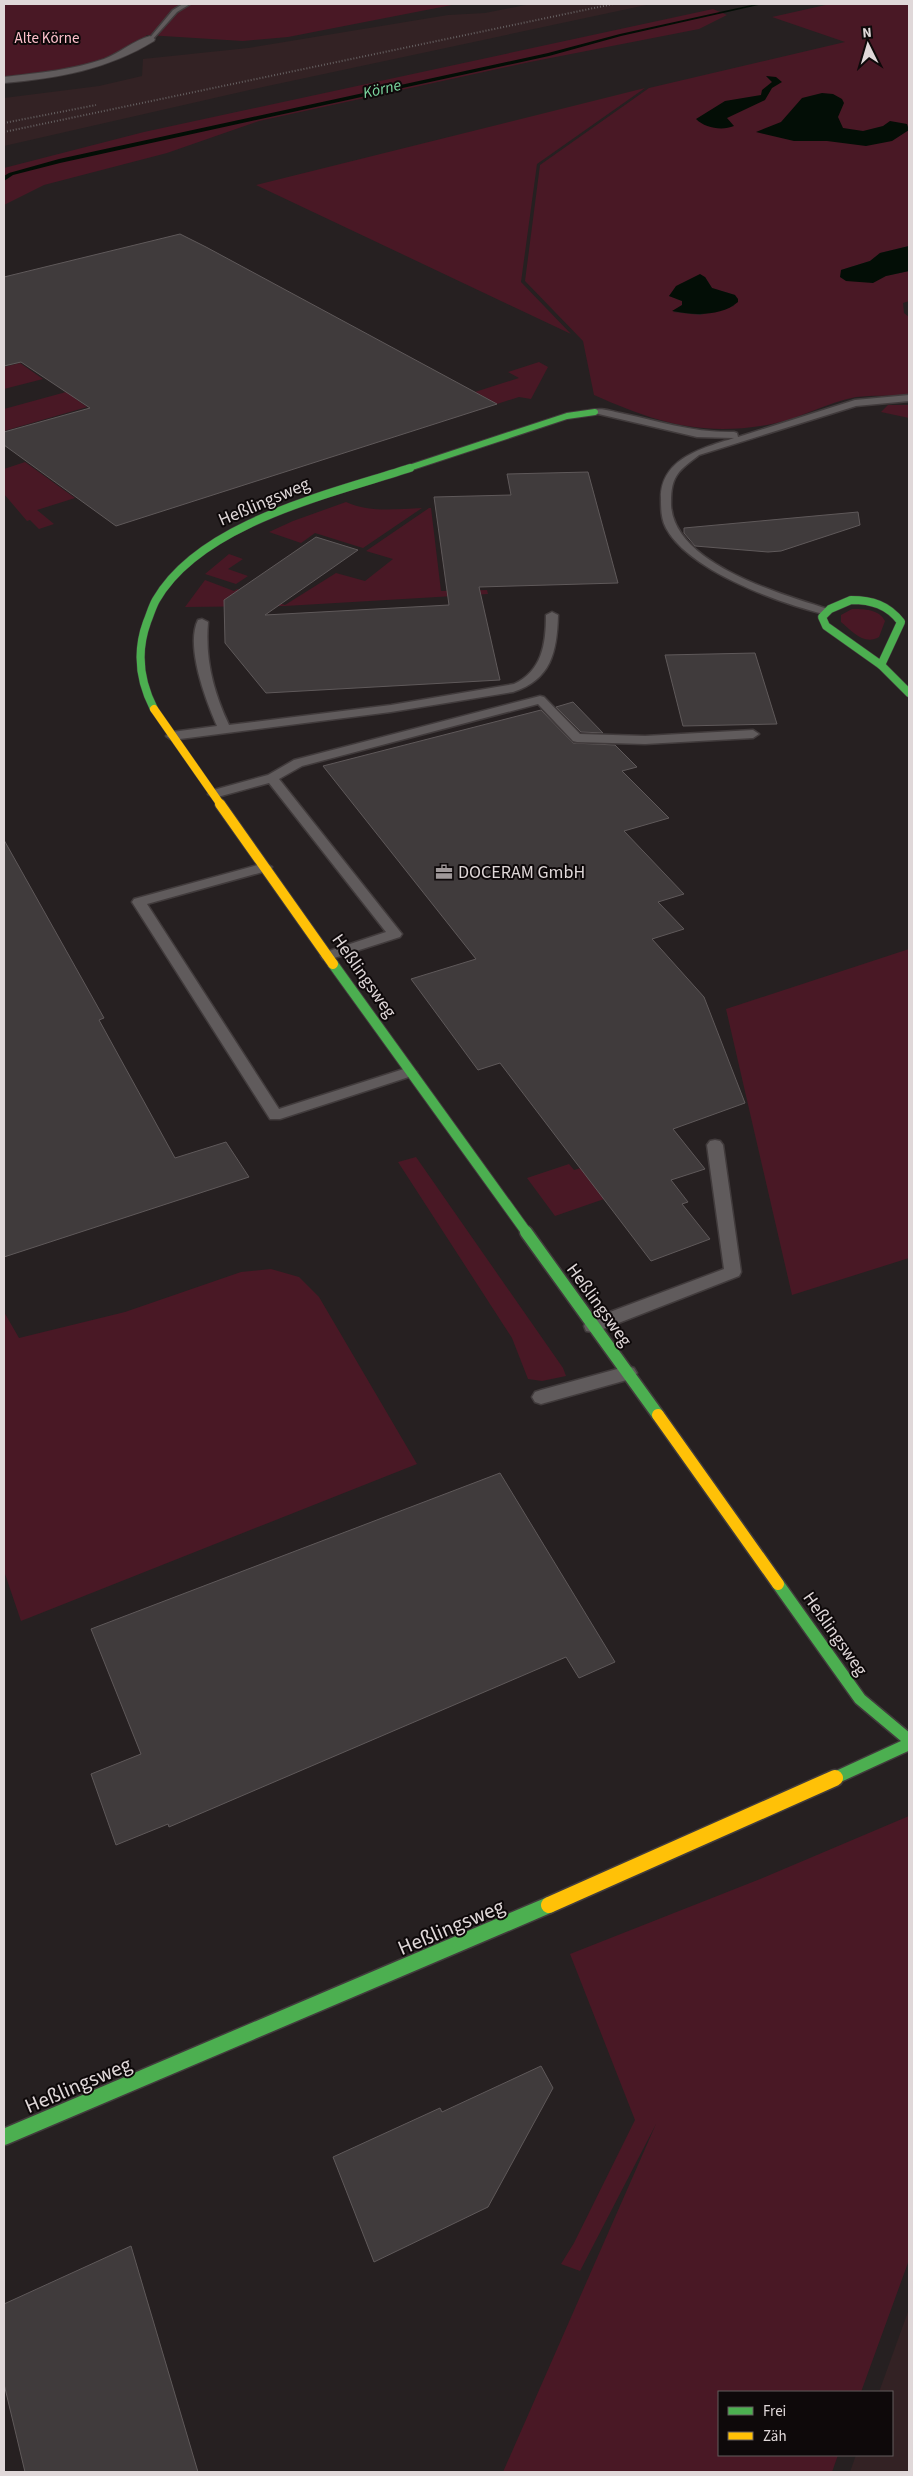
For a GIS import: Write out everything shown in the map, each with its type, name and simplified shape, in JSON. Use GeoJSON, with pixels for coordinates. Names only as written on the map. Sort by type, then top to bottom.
{"type":"FeatureCollection","features":[{"type":"Feature","properties":{"kind":"street"},"geometry":{"type":"LineString","coordinates":[[4,80],[95,67],[116,60],[150,39]]}},
{"type":"Feature","properties":{"kind":"street","name":"Heßlingsweg"},"geometry":{"type":"LineString","coordinates":[[594,412],[567,416],[283,510],[218,542],[176,574],[152,604],[139,638],[139,676],[146,694],[172,736],[410,1072],[860,1698],[909,1740]]}},
{"type":"Feature","properties":{"kind":"street"},"geometry":{"type":"LineString","coordinates":[[881,665],[901,622],[899,615],[892,608],[864,601],[835,602],[824,611],[822,617],[826,626],[881,665],[909,693]]}},
{"type":"Feature","properties":{"kind":"street","name":"Heßlingsweg"},"geometry":{"type":"LineString","coordinates":[[4,2137],[643,1865],[909,1744]]}},
{"type":"Feature","properties":{"kind":"lane"},"geometry":{"type":"LineString","coordinates":[[150,39],[175,11],[187,4]]}},
{"type":"Feature","properties":{"kind":"lane"},"geometry":{"type":"LineString","coordinates":[[824,611],[776,596],[734,577],[697,554],[673,531],[666,509],[665,491],[675,471],[696,453],[855,403],[909,398]]}},
{"type":"Feature","properties":{"kind":"lane"},"geometry":{"type":"LineString","coordinates":[[594,412],[621,414],[672,431],[699,435],[724,436],[759,433]]}},
{"type":"Feature","properties":{"kind":"lane"},"geometry":{"type":"LineString","coordinates":[[172,736],[434,703],[509,690],[533,678],[544,662],[552,640],[552,615]]}},
{"type":"Feature","properties":{"kind":"lane"},"geometry":{"type":"LineString","coordinates":[[202,622],[199,647],[204,678],[224,728]]}},
{"type":"Feature","properties":{"kind":"lane"},"geometry":{"type":"LineString","coordinates":[[214,794],[272,778],[298,763],[540,700],[577,738],[645,740],[753,734]]}},
{"type":"Feature","properties":{"kind":"lane"},"geometry":{"type":"LineString","coordinates":[[272,778],[395,934],[328,956]]}},
{"type":"Feature","properties":{"kind":"lane"},"geometry":{"type":"LineString","coordinates":[[265,867],[139,902],[276,1115],[410,1072]]}},
{"type":"Feature","properties":{"kind":"lane"},"geometry":{"type":"LineString","coordinates":[[592,1326],[733,1272],[715,1145]]}},
{"type":"Feature","properties":{"kind":"lane"},"geometry":{"type":"LineString","coordinates":[[541,1397],[628,1373]]}},
{"type":"Feature","properties":{"kind":"shaded area"},"geometry":{"type":"Polygon","coordinates":[[[531,4],[651,4],[263,87],[4,146],[4,98],[99,86],[142,76],[143,59],[248,48],[448,15],[485,13],[531,4]]]}},
{"type":"Feature","properties":{"kind":"shaded area"},"geometry":{"type":"Polygon","coordinates":[[[766,76],[776,77],[782,82],[772,88],[765,100],[727,118],[734,126],[714,128],[704,125],[696,119],[725,101],[761,95],[762,90],[772,82],[766,76]]]}},
{"type":"Feature","properties":{"kind":"shaded area"},"geometry":{"type":"Polygon","coordinates":[[[822,93],[833,94],[842,99],[844,103],[838,117],[843,128],[863,131],[883,126],[890,121],[907,124],[909,130],[892,141],[866,146],[827,141],[794,141],[756,132],[781,122],[802,98],[822,93]]]}},
{"type":"Feature","properties":{"kind":"shaded area"},"geometry":{"type":"Polygon","coordinates":[[[909,246],[909,271],[886,276],[873,283],[846,281],[840,277],[841,270],[870,261],[880,253],[909,246]]]}},
{"type":"Feature","properties":{"kind":"shaded area"},"geometry":{"type":"Polygon","coordinates":[[[700,274],[705,277],[712,288],[735,295],[738,302],[723,310],[706,314],[672,311],[682,305],[682,301],[669,296],[676,286],[700,274]]]}},
{"type":"Feature","properties":{"kind":"shaded area"},"geometry":{"type":"Polygon","coordinates":[[[909,2309],[909,2472],[850,2472],[856,2456],[893,2456],[893,2391],[879,2391],[909,2309]]]}},
{"type":"Feature","properties":{"kind":"green space","name":"Alte Körne"},"geometry":{"type":"Polygon","coordinates":[[[4,4],[457,4],[288,37],[243,41],[147,35],[132,47],[99,63],[61,72],[4,78],[4,4]]]}},
{"type":"Feature","properties":{"kind":"green space"},"geometry":{"type":"Polygon","coordinates":[[[830,4],[909,4],[909,246],[880,253],[870,261],[841,270],[886,276],[909,271],[909,301],[903,303],[904,313],[909,317],[909,395],[845,399],[782,422],[747,428],[702,428],[660,420],[594,395],[583,341],[525,281],[540,165],[649,88],[845,42],[772,17],[830,4]],[[705,277],[680,284],[669,296],[682,301],[682,305],[673,312],[700,315],[734,306],[735,295],[712,288],[705,277]]]}},
{"type":"Feature","properties":{"kind":"green space"},"geometry":{"type":"Polygon","coordinates":[[[713,9],[727,15],[699,29],[530,62],[259,121],[167,153],[44,185],[4,205],[4,168],[144,132],[713,9]]]}},
{"type":"Feature","properties":{"kind":"green space"},"geometry":{"type":"Polygon","coordinates":[[[645,88],[537,164],[521,282],[571,334],[256,185],[645,88]]]}},
{"type":"Feature","properties":{"kind":"green space"},"geometry":{"type":"Polygon","coordinates":[[[539,362],[548,367],[531,399],[519,397],[497,404],[475,392],[519,378],[508,372],[539,362]]]}},
{"type":"Feature","properties":{"kind":"green space"},"geometry":{"type":"Polygon","coordinates":[[[20,363],[43,379],[4,389],[4,367],[20,363]]]}},
{"type":"Feature","properties":{"kind":"green space"},"geometry":{"type":"Polygon","coordinates":[[[66,392],[87,407],[4,431],[4,409],[66,392]]]}},
{"type":"Feature","properties":{"kind":"green space"},"geometry":{"type":"Polygon","coordinates":[[[888,405],[909,405],[909,418],[881,412],[888,405]]]}},
{"type":"Feature","properties":{"kind":"green space"},"geometry":{"type":"Polygon","coordinates":[[[25,462],[75,498],[37,510],[54,524],[39,529],[30,520],[27,521],[4,494],[4,469],[25,462]]]}},
{"type":"Feature","properties":{"kind":"green space"},"geometry":{"type":"Polygon","coordinates":[[[346,502],[374,509],[422,508],[363,548],[315,533],[301,543],[269,532],[293,521],[346,502]]]}},
{"type":"Feature","properties":{"kind":"green space"},"geometry":{"type":"Polygon","coordinates":[[[431,508],[441,591],[487,590],[488,594],[285,606],[185,607],[205,580],[234,591],[237,589],[285,605],[336,573],[365,581],[393,559],[366,551],[431,508]]]}},
{"type":"Feature","properties":{"kind":"green space"},"geometry":{"type":"Polygon","coordinates":[[[229,554],[243,559],[228,569],[248,576],[236,584],[205,574],[229,554]]]}},
{"type":"Feature","properties":{"kind":"green space"},"geometry":{"type":"Polygon","coordinates":[[[852,609],[871,610],[882,617],[885,621],[879,637],[868,640],[863,639],[841,622],[841,615],[852,609]]]}},
{"type":"Feature","properties":{"kind":"green space"},"geometry":{"type":"Polygon","coordinates":[[[909,949],[909,1258],[792,1295],[726,1009],[909,949]]]}},
{"type":"Feature","properties":{"kind":"green space"},"geometry":{"type":"Polygon","coordinates":[[[416,1157],[563,1368],[566,1376],[542,1381],[528,1379],[512,1338],[398,1162],[416,1157]]]}},
{"type":"Feature","properties":{"kind":"green space"},"geometry":{"type":"Polygon","coordinates":[[[569,1164],[574,1170],[584,1167],[607,1198],[555,1216],[527,1178],[569,1164]]]}},
{"type":"Feature","properties":{"kind":"green space"},"geometry":{"type":"Polygon","coordinates":[[[271,1269],[299,1277],[319,1297],[417,1464],[21,1621],[4,1571],[4,1312],[19,1338],[125,1312],[241,1272],[271,1269]]]}},
{"type":"Feature","properties":{"kind":"green space"},"geometry":{"type":"Polygon","coordinates":[[[909,1816],[909,2260],[861,2391],[718,2391],[718,2456],[838,2456],[832,2472],[503,2472],[656,2124],[580,2271],[561,2264],[574,2243],[635,2120],[570,1954],[765,1877],[909,1816]]]}},
{"type":"Feature","properties":{"kind":"building"},"geometry":{"type":"Polygon","coordinates":[[[180,234],[497,404],[116,526],[4,445],[4,432],[90,408],[21,362],[4,366],[4,277],[180,234]]]}},
{"type":"Feature","properties":{"kind":"building"},"geometry":{"type":"Polygon","coordinates":[[[588,472],[618,583],[479,587],[500,680],[266,693],[225,643],[224,600],[316,537],[358,550],[265,615],[449,605],[434,497],[511,495],[507,474],[588,472]]]}},
{"type":"Feature","properties":{"kind":"building"},"geometry":{"type":"Polygon","coordinates":[[[858,512],[860,525],[781,551],[768,552],[695,546],[684,533],[684,528],[858,512]]]}},
{"type":"Feature","properties":{"kind":"building"},"geometry":{"type":"Polygon","coordinates":[[[755,653],[777,724],[683,726],[665,655],[755,653]]]}},
{"type":"Feature","properties":{"kind":"building"},"geometry":{"type":"Polygon","coordinates":[[[573,702],[603,733],[581,732],[556,707],[573,702]]]}},
{"type":"Feature","properties":{"kind":"building"},"geometry":{"type":"Polygon","coordinates":[[[541,710],[573,743],[615,745],[637,767],[622,771],[669,818],[624,831],[684,894],[658,902],[684,929],[652,939],[704,997],[745,1103],[673,1129],[705,1169],[671,1180],[688,1202],[682,1204],[710,1239],[651,1261],[500,1063],[478,1070],[411,979],[476,959],[323,766],[541,710]]]}},
{"type":"Feature","properties":{"kind":"building"},"geometry":{"type":"Polygon","coordinates":[[[4,840],[104,1018],[99,1020],[175,1158],[226,1142],[249,1177],[4,1257],[4,840]]]}},
{"type":"Feature","properties":{"kind":"building"},"geometry":{"type":"Polygon","coordinates":[[[500,1473],[615,1662],[579,1678],[566,1657],[169,1827],[168,1824],[116,1845],[91,1774],[141,1754],[91,1629],[500,1473]]]}},
{"type":"Feature","properties":{"kind":"building"},"geometry":{"type":"Polygon","coordinates":[[[541,2066],[553,2088],[488,2207],[374,2262],[333,2157],[440,2108],[442,2112],[541,2066]]]}},
{"type":"Feature","properties":{"kind":"building"},"geometry":{"type":"Polygon","coordinates":[[[131,2246],[198,2472],[25,2472],[4,2384],[4,2304],[131,2246]]]}},
{"type":"Feature","properties":{"kind":"waterway","name":"Körne"},"geometry":{"type":"LineString","coordinates":[[4,179],[11,174],[59,161],[549,54],[620,35],[761,4]]}},
{"type":"Feature","properties":{"kind":"railway"},"geometry":{"type":"LineString","coordinates":[[4,132],[613,4]]}},
{"type":"Feature","properties":{"kind":"railway"},"geometry":{"type":"LineString","coordinates":[[4,123],[96,105]]}},
{"type":"Feature","properties":{"kind":"traffic: fast"},"geometry":{"type":"LineString","coordinates":[[154,709],[145,691],[140,674],[142,636],[156,601],[179,571],[210,546],[246,526],[285,509],[325,495],[567,416],[595,412]]}},
{"type":"Feature","properties":{"kind":"traffic: fast"},"geometry":{"type":"LineString","coordinates":[[881,665],[901,622],[894,613],[874,602],[851,600],[840,603],[822,617],[826,626],[881,665],[909,693]]}},
{"type":"Feature","properties":{"kind":"traffic: fast"},"geometry":{"type":"LineString","coordinates":[[333,964],[658,1415]]}},
{"type":"Feature","properties":{"kind":"traffic: fast"},"geometry":{"type":"LineString","coordinates":[[778,1584],[860,1699],[909,1740]]}},
{"type":"Feature","properties":{"kind":"traffic: fast"},"geometry":{"type":"LineString","coordinates":[[835,1778],[909,1744]]}},
{"type":"Feature","properties":{"kind":"traffic: fast"},"geometry":{"type":"LineString","coordinates":[[4,2137],[549,1905]]}},
{"type":"Feature","properties":{"kind":"traffic: slow"},"geometry":{"type":"LineString","coordinates":[[154,709],[333,964]]}},
{"type":"Feature","properties":{"kind":"traffic: slow"},"geometry":{"type":"LineString","coordinates":[[658,1415],[778,1584]]}},
{"type":"Feature","properties":{"kind":"traffic: slow"},"geometry":{"type":"LineString","coordinates":[[549,1905],[835,1778]]}},
{"type":"Feature","properties":{"kind":"place","name":"DOCERAM GmbH"},"geometry":{"type":"Point","coordinates":[444,872]}}]}
